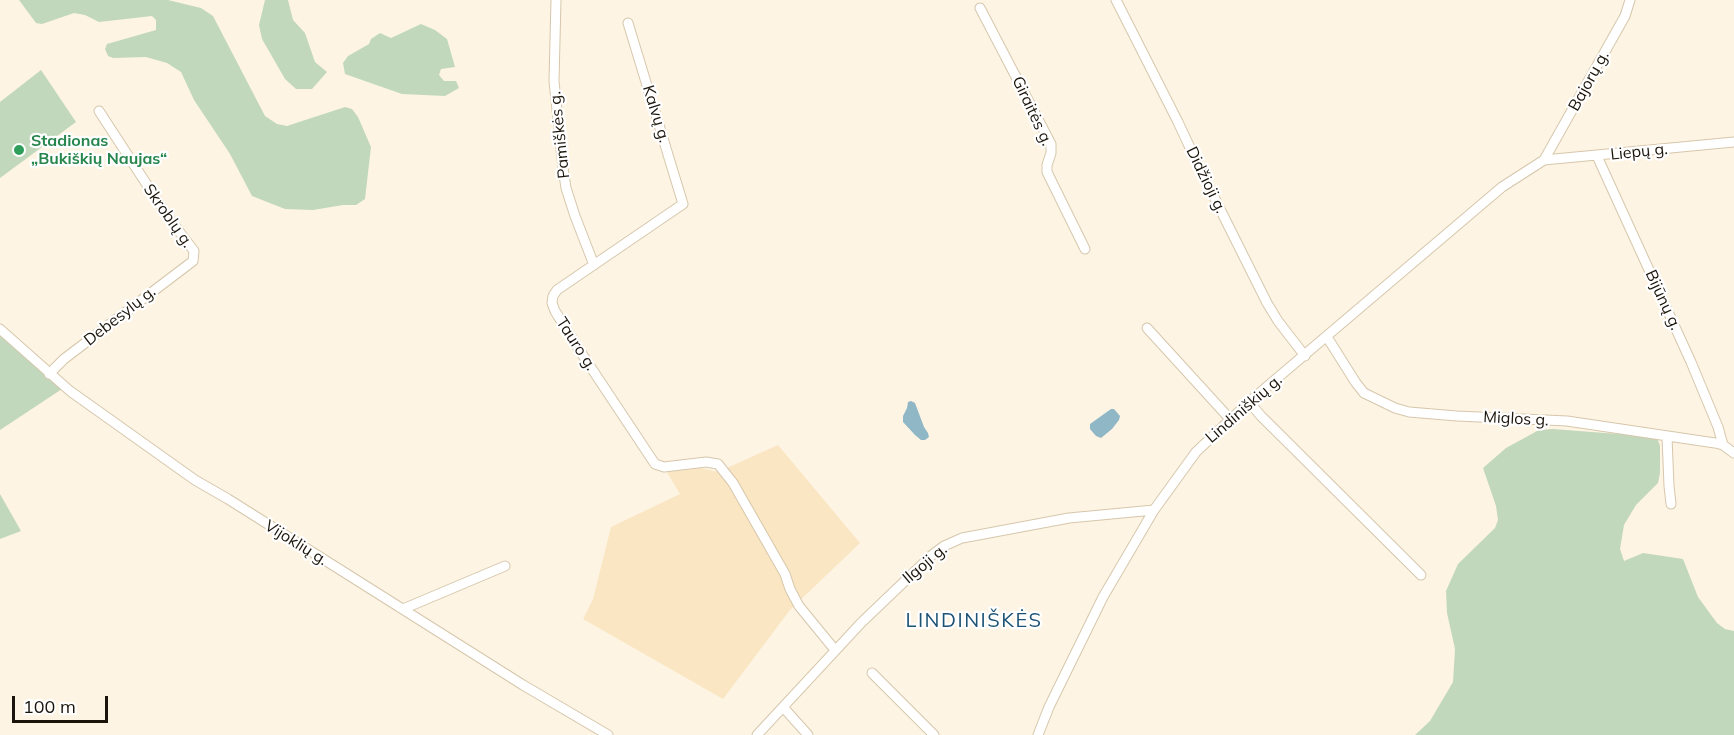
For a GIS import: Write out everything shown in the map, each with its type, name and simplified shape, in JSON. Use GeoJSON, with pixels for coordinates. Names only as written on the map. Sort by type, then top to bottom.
{"type":"FeatureCollection","features":[{"type":"Feature","properties":{"kind":"street","name":"Pamiškės g."},"geometry":{"type":"LineString","coordinates":[[556,0],[554,81],[563,168],[572,207],[594,265]]}},
{"type":"Feature","properties":{"kind":"street","name":"Didžioji g."},"geometry":{"type":"LineString","coordinates":[[1116,0],[1267,303],[1305,356]]}},
{"type":"Feature","properties":{"kind":"street","name":"Bajorų g."},"geometry":{"type":"LineString","coordinates":[[1544,160],[1625,16],[1630,0]]}},
{"type":"Feature","properties":{"kind":"street","name":"Giraitės g."},"geometry":{"type":"LineString","coordinates":[[980,8],[1051,144],[1047,172],[1085,249]]}},
{"type":"Feature","properties":{"kind":"street","name":"Kalvų g."},"geometry":{"type":"LineString","coordinates":[[628,23],[683,204]]}},
{"type":"Feature","properties":{"kind":"street","name":"Skroblų g."},"geometry":{"type":"LineString","coordinates":[[99,111],[166,214],[194,251],[193,261]]}},
{"type":"Feature","properties":{"kind":"street","name":"Liepų g."},"geometry":{"type":"LineString","coordinates":[[1544,160],[1734,142]]}},
{"type":"Feature","properties":{"kind":"street","name":"Bijūnų g."},"geometry":{"type":"LineString","coordinates":[[1597,156],[1691,362],[1724,445]]}},
{"type":"Feature","properties":{"kind":"street","name":"Lindiniškių g."},"geometry":{"type":"LineString","coordinates":[[1038,735],[1091,619],[1154,510],[1196,452],[1230,419],[1502,187],[1544,160]]}},
{"type":"Feature","properties":{"kind":"street","name":"Tauro g."},"geometry":{"type":"LineString","coordinates":[[683,204],[557,290],[552,303],[578,348],[655,464],[664,467],[706,462],[718,464],[734,483],[785,573],[799,606],[835,650]]}},
{"type":"Feature","properties":{"kind":"street","name":"Debesylų g."},"geometry":{"type":"LineString","coordinates":[[50,374],[64,359],[193,261]]}},
{"type":"Feature","properties":{"kind":"street"},"geometry":{"type":"LineString","coordinates":[[1147,328],[1230,419]]}},
{"type":"Feature","properties":{"kind":"street","name":"Vijoklių g."},"geometry":{"type":"LineString","coordinates":[[0,329],[70,391],[195,480],[523,685],[608,735]]}},
{"type":"Feature","properties":{"kind":"street","name":"Miglos g."},"geometry":{"type":"LineString","coordinates":[[1327,337],[1364,393],[1395,408],[1426,413],[1567,421],[1724,445]]}},
{"type":"Feature","properties":{"kind":"street"},"geometry":{"type":"LineString","coordinates":[[1250,402],[1261,416],[1421,575]]}},
{"type":"Feature","properties":{"kind":"street"},"geometry":{"type":"LineString","coordinates":[[1667,437],[1671,504]]}},
{"type":"Feature","properties":{"kind":"street"},"geometry":{"type":"LineString","coordinates":[[1724,445],[1734,453]]}},
{"type":"Feature","properties":{"kind":"street","name":"Ilgoji g."},"geometry":{"type":"LineString","coordinates":[[757,735],[835,650],[932,555],[954,541],[1069,518],[1154,510]]}},
{"type":"Feature","properties":{"kind":"street"},"geometry":{"type":"LineString","coordinates":[[403,609],[505,566]]}},
{"type":"Feature","properties":{"kind":"street"},"geometry":{"type":"LineString","coordinates":[[872,673],[934,735]]}},
{"type":"Feature","properties":{"kind":"street"},"geometry":{"type":"LineString","coordinates":[[783,707],[808,735]]}},
{"type":"Feature","properties":{"kind":"shaded area"},"geometry":{"type":"Polygon","coordinates":[[[778,445],[860,543],[790,610],[723,699],[583,619],[593,599],[611,527],[680,494],[667,472],[701,468],[718,472],[778,445]]]}},
{"type":"Feature","properties":{"kind":"green space"},"geometry":{"type":"Polygon","coordinates":[[[19,0],[168,0],[201,8],[213,16],[265,116],[277,124],[287,126],[345,107],[352,109],[371,147],[365,199],[356,205],[313,210],[285,209],[252,196],[230,154],[194,100],[181,72],[167,63],[146,57],[113,58],[108,56],[105,49],[107,44],[156,30],[156,20],[152,16],[99,22],[85,15],[74,13],[42,24],[36,23],[19,0]]]}},
{"type":"Feature","properties":{"kind":"green space"},"geometry":{"type":"Polygon","coordinates":[[[265,0],[288,0],[293,20],[305,33],[315,62],[327,72],[312,89],[296,89],[285,79],[262,39],[259,25],[265,0]]]}},
{"type":"Feature","properties":{"kind":"green space"},"geometry":{"type":"Polygon","coordinates":[[[421,24],[447,39],[455,67],[441,69],[439,75],[444,81],[456,81],[459,88],[445,96],[402,94],[345,74],[343,63],[348,56],[369,44],[371,39],[380,33],[391,38],[421,24]]]}},
{"type":"Feature","properties":{"kind":"green space","name":"Stadionas „Bukiškių Naujas“"},"geometry":{"type":"Polygon","coordinates":[[[41,70],[76,122],[0,178],[0,102],[41,70]]]}},
{"type":"Feature","properties":{"kind":"green space"},"geometry":{"type":"Polygon","coordinates":[[[0,334],[62,389],[0,430],[0,334]]]}},
{"type":"Feature","properties":{"kind":"green space"},"geometry":{"type":"Polygon","coordinates":[[[1553,429],[1657,437],[1660,446],[1658,483],[1636,505],[1624,525],[1620,549],[1624,561],[1643,553],[1683,559],[1698,597],[1717,623],[1725,629],[1734,631],[1734,735],[1415,735],[1430,721],[1453,682],[1455,649],[1447,613],[1446,591],[1458,564],[1495,528],[1498,520],[1496,506],[1483,468],[1506,448],[1539,430],[1553,429]]]}},
{"type":"Feature","properties":{"kind":"green space"},"geometry":{"type":"Polygon","coordinates":[[[0,494],[21,531],[0,539],[0,494]]]}},
{"type":"Feature","properties":{"kind":"water"},"geometry":{"type":"Polygon","coordinates":[[[908,402],[915,403],[928,433],[929,437],[925,440],[921,440],[903,422],[908,402]]]}},
{"type":"Feature","properties":{"kind":"water"},"geometry":{"type":"Polygon","coordinates":[[[1114,409],[1120,416],[1119,420],[1101,438],[1096,436],[1090,429],[1090,424],[1114,409]]]}},
{"type":"Feature","properties":{"kind":"place","name":"Stadionas „Bukiškių Naujas“"},"geometry":{"type":"Point","coordinates":[19,150]}},
{"type":"Feature","properties":{"kind":"district","name":"LINDINIŠKĖS"},"geometry":{"type":"Point","coordinates":[974,621]}}]}
